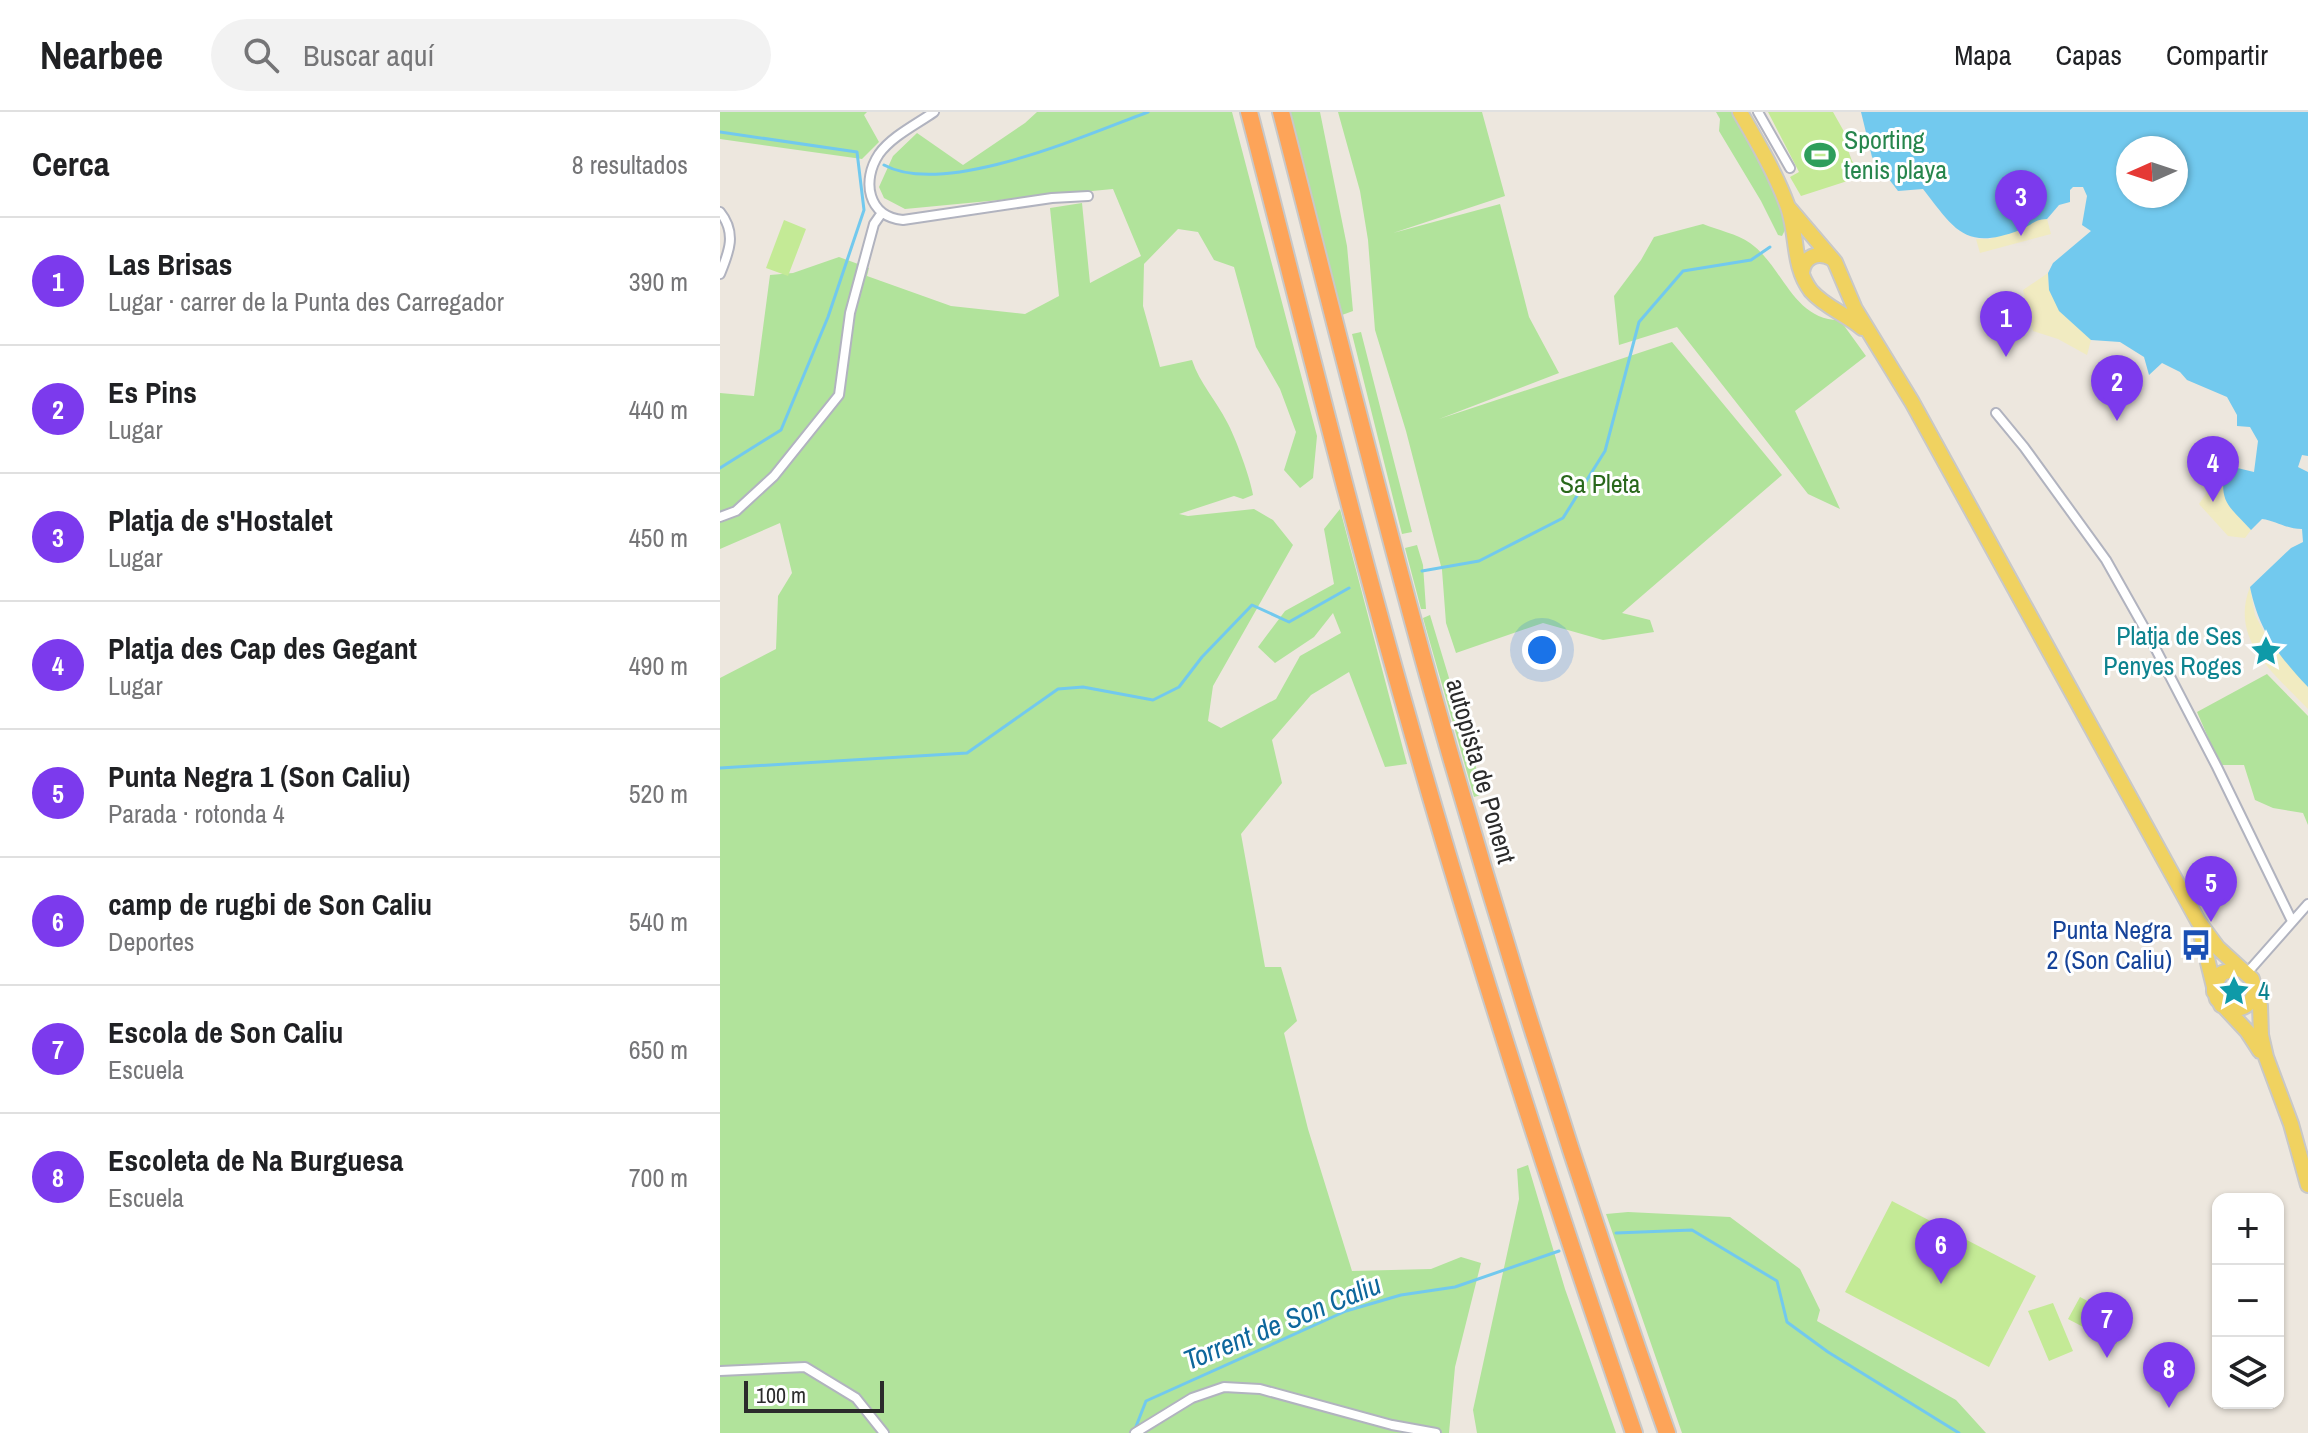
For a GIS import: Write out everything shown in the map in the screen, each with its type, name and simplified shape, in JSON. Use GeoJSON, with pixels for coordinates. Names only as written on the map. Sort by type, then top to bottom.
{"type":"FeatureCollection","features":[{"type":"Feature","properties":{"kind":"highway"},"geometry":{"type":"LineString","coordinates":[[1249,112],[1365,560],[1430,795],[1518,1084],[1634,1433]]}},
{"type":"Feature","properties":{"kind":"highway","name":"autopista de Ponent"},"geometry":{"type":"LineString","coordinates":[[1281,112],[1379,493],[1465,806],[1566,1134],[1667,1433]]}},
{"type":"Feature","properties":{"kind":"main road"},"geometry":{"type":"LineString","coordinates":[[1740,112],[1768,161],[1789,208],[1834,263],[1849,298],[1919,415],[2198,921],[2218,948],[2245,972],[2255,988],[2266,1057],[2291,1124],[2308,1185]]}},
{"type":"Feature","properties":{"kind":"main road"},"geometry":{"type":"LineString","coordinates":[[1789,208],[1798,266],[1804,278],[1825,303],[1846,315],[1874,339]]}},
{"type":"Feature","properties":{"kind":"main road"},"geometry":{"type":"LineString","coordinates":[[1818,254],[1834,263],[1836,279],[1828,288],[1817,290],[1804,278],[1803,266],[1812,256],[1818,254]]}},
{"type":"Feature","properties":{"kind":"main road"},"geometry":{"type":"LineString","coordinates":[[2198,921],[2218,998],[2266,1057]]}},
{"type":"Feature","properties":{"kind":"main road"},"geometry":{"type":"LineString","coordinates":[[2245,972],[2228,969],[2222,973],[2217,978],[2218,998],[2227,1008],[2240,1009],[2251,1001],[2255,988]]}},
{"type":"Feature","properties":{"kind":"street"},"geometry":{"type":"LineString","coordinates":[[934,112],[879,154],[870,179],[870,193],[881,214],[903,220],[1052,198],[1088,196]]}},
{"type":"Feature","properties":{"kind":"street"},"geometry":{"type":"LineString","coordinates":[[1758,112],[1790,168]]}},
{"type":"Feature","properties":{"kind":"street"},"geometry":{"type":"LineString","coordinates":[[720,212],[730,232],[731,246],[720,274]]}},
{"type":"Feature","properties":{"kind":"street"},"geometry":{"type":"LineString","coordinates":[[720,517],[736,511],[774,476],[839,395],[850,313],[874,224],[881,214]]}},
{"type":"Feature","properties":{"kind":"street"},"geometry":{"type":"LineString","coordinates":[[1996,413],[2106,560],[2217,767],[2292,921]]}},
{"type":"Feature","properties":{"kind":"street"},"geometry":{"type":"LineString","coordinates":[[2245,972],[2308,904]]}},
{"type":"Feature","properties":{"kind":"street"},"geometry":{"type":"LineString","coordinates":[[720,1371],[805,1367],[856,1398],[884,1433]]}},
{"type":"Feature","properties":{"kind":"street"},"geometry":{"type":"LineString","coordinates":[[1138,1431],[1192,1398],[1224,1387],[1260,1389],[1392,1425],[1436,1433]]}},
{"type":"Feature","properties":{"kind":"green space"},"geometry":{"type":"Polygon","coordinates":[[[720,112],[867,112],[864,115],[879,142],[862,159],[720,139],[720,112]]]}},
{"type":"Feature","properties":{"kind":"green space"},"geometry":{"type":"Polygon","coordinates":[[[1037,112],[1232,112],[1317,436],[1313,478],[1300,488],[1284,470],[1296,432],[1280,389],[1256,347],[1234,267],[1214,260],[1198,232],[1178,229],[1144,264],[1143,306],[1160,367],[1192,360],[1230,429],[1253,495],[1243,499],[1234,496],[1179,514],[1188,516],[1254,509],[1273,520],[1293,545],[1213,686],[1208,721],[1221,728],[1276,699],[1300,656],[1341,633],[1333,613],[1314,637],[1275,663],[1258,647],[1285,611],[1334,584],[1324,529],[1340,509],[1407,764],[1385,767],[1349,672],[1311,695],[1272,740],[1282,783],[1241,834],[1265,967],[1281,967],[1297,1021],[1284,1033],[1308,1129],[1352,1271],[1431,1269],[1461,1257],[1481,1263],[1455,1367],[1449,1433],[720,1433],[720,678],[776,649],[778,596],[792,573],[780,523],[720,549],[720,393],[754,396],[770,275],[793,273],[839,257],[869,268],[867,276],[951,306],[1025,314],[1059,296],[1050,208],[1082,203],[1090,283],[1141,256],[1113,189],[905,209],[884,198],[879,187],[893,156],[917,133],[963,165],[1037,112]]]}},
{"type":"Feature","properties":{"kind":"green space"},"geometry":{"type":"Polygon","coordinates":[[[1290,112],[1320,112],[1347,246],[1353,311],[1342,315],[1290,112]]]}},
{"type":"Feature","properties":{"kind":"green space","name":"Sa Pleta"},"geometry":{"type":"Polygon","coordinates":[[[1338,112],[1482,112],[1505,196],[1393,233],[1500,204],[1529,317],[1559,373],[1439,419],[1672,342],[1782,475],[1622,613],[1650,620],[1654,632],[1603,640],[1543,623],[1456,653],[1446,623],[1442,570],[1406,431],[1375,330],[1368,240],[1360,191],[1338,112]]]}},
{"type":"Feature","properties":{"kind":"green space"},"geometry":{"type":"Polygon","coordinates":[[[1716,112],[1732,112],[1760,162],[1783,214],[1786,228],[1782,236],[1778,235],[1719,131],[1720,119],[1716,112]]]}},
{"type":"Feature","properties":{"kind":"green space","name":"Sporting tenis playa"},"geometry":{"type":"Polygon","coordinates":[[[1768,112],[1833,112],[1851,144],[1848,150],[1852,161],[1866,175],[1801,196],[1790,177],[1799,172],[1768,112]]]}},
{"type":"Feature","properties":{"kind":"green space"},"geometry":{"type":"Polygon","coordinates":[[[784,220],[806,229],[788,276],[766,268],[784,220]]]}},
{"type":"Feature","properties":{"kind":"green space"},"geometry":{"type":"Polygon","coordinates":[[[1703,224],[1750,243],[1811,312],[1840,320],[1866,356],[1795,411],[1840,509],[1808,494],[1677,327],[1619,345],[1614,296],[1654,237],[1703,224]]]}},
{"type":"Feature","properties":{"kind":"green space"},"geometry":{"type":"Polygon","coordinates":[[[1361,332],[1412,532],[1402,534],[1352,334],[1361,332]]]}},
{"type":"Feature","properties":{"kind":"green space"},"geometry":{"type":"Polygon","coordinates":[[[1417,545],[1423,565],[1426,609],[1421,609],[1405,548],[1417,545]]]}},
{"type":"Feature","properties":{"kind":"green space"},"geometry":{"type":"Polygon","coordinates":[[[1430,615],[1484,794],[1474,797],[1423,618],[1430,615]]]}},
{"type":"Feature","properties":{"kind":"green space"},"geometry":{"type":"Polygon","coordinates":[[[2267,674],[2308,716],[2308,825],[2303,813],[2273,808],[2255,800],[2244,765],[2220,765],[2197,712],[2267,674]]]}},
{"type":"Feature","properties":{"kind":"green space"},"geometry":{"type":"Polygon","coordinates":[[[1528,1165],[1565,1289],[1616,1433],[1477,1433],[1473,1410],[1519,1199],[1517,1169],[1528,1165]]]}},
{"type":"Feature","properties":{"kind":"green space"},"geometry":{"type":"Polygon","coordinates":[[[1892,1201],[2036,1276],[1989,1367],[1845,1292],[1892,1201]]]}},
{"type":"Feature","properties":{"kind":"green space"},"geometry":{"type":"Polygon","coordinates":[[[1628,1212],[1730,1217],[1800,1269],[1820,1310],[1817,1321],[1956,1400],[1986,1433],[1682,1433],[1606,1214],[1628,1212]]]}},
{"type":"Feature","properties":{"kind":"green space"},"geometry":{"type":"Polygon","coordinates":[[[2080,1297],[2127,1322],[2116,1344],[2068,1319],[2080,1297]]]}},
{"type":"Feature","properties":{"kind":"green space"},"geometry":{"type":"Polygon","coordinates":[[[2053,1303],[2073,1351],[2049,1361],[2028,1311],[2053,1303]]]}},
{"type":"Feature","properties":{"kind":"sand"},"geometry":{"type":"Polygon","coordinates":[[[2047,219],[2051,234],[1980,253],[1976,239],[1990,239],[2030,225],[2034,220],[2047,219]]]}},
{"type":"Feature","properties":{"kind":"sand"},"geometry":{"type":"Polygon","coordinates":[[[2048,273],[2049,290],[2091,340],[2087,355],[2058,339],[2033,331],[2023,290],[2048,273]]]}},
{"type":"Feature","properties":{"kind":"sand"},"geometry":{"type":"Polygon","coordinates":[[[2225,465],[2224,495],[2251,530],[2245,538],[2228,536],[2199,504],[2225,465]]]}},
{"type":"Feature","properties":{"kind":"sand","name":"Platja de Ses Penyes Roges"},"geometry":{"type":"Polygon","coordinates":[[[2250,587],[2255,615],[2269,641],[2308,687],[2308,709],[2270,669],[2250,640],[2245,606],[2250,587]]]}},
{"type":"Feature","properties":{"kind":"water"},"geometry":{"type":"Polygon","coordinates":[[[1861,112],[2308,112],[2308,456],[2302,455],[2298,467],[2308,472],[2308,687],[2264,630],[2250,587],[2291,548],[2303,542],[2302,529],[2262,519],[2251,530],[2224,495],[2225,465],[2254,472],[2258,441],[2250,427],[2237,426],[2237,415],[2227,397],[2187,380],[2180,372],[2162,363],[2149,375],[2144,357],[2120,342],[2091,340],[2059,311],[2049,290],[2048,273],[2053,263],[2091,231],[2082,225],[2087,196],[2083,187],[2073,187],[2070,202],[2059,205],[2047,219],[2001,236],[1986,238],[1963,233],[1953,226],[1923,189],[1898,191],[1872,157],[1861,112]]]}},
{"type":"Feature","properties":{"kind":"waterway"},"geometry":{"type":"LineString","coordinates":[[884,165],[910,173],[942,174],[978,169],[1053,148],[1148,112]]}},
{"type":"Feature","properties":{"kind":"waterway"},"geometry":{"type":"LineString","coordinates":[[720,132],[857,152],[864,210],[828,317],[781,430],[720,468]]}},
{"type":"Feature","properties":{"kind":"waterway"},"geometry":{"type":"LineString","coordinates":[[1422,571],[1479,561],[1563,518],[1605,451],[1639,322],[1683,271],[1751,260],[1770,247]]}},
{"type":"Feature","properties":{"kind":"waterway"},"geometry":{"type":"LineString","coordinates":[[720,768],[967,753],[1058,689],[1083,687],[1153,700],[1179,687],[1202,657],[1252,605],[1289,622],[1349,588]]}},
{"type":"Feature","properties":{"kind":"waterway","name":"Torrent de Son Caliu"},"geometry":{"type":"LineString","coordinates":[[1616,1233],[1692,1230],[1777,1281],[1787,1322],[1828,1352],[1959,1433]]}},
{"type":"Feature","properties":{"kind":"waterway","name":"Torrent de Son Caliu"},"geometry":{"type":"LineString","coordinates":[[1135,1429],[1146,1401],[1346,1311],[1401,1295],[1455,1287],[1559,1251]]}},
{"type":"Feature","properties":{"kind":"place","name":"Sporting tenis playa"},"geometry":{"type":"Point","coordinates":[1820,155]}},
{"type":"Feature","properties":{"kind":"place","name":"Platja de s'Hostalet"},"geometry":{"type":"Point","coordinates":[2021,236]}},
{"type":"Feature","properties":{"kind":"place","name":"Las Brisas"},"geometry":{"type":"Point","coordinates":[2006,357]}},
{"type":"Feature","properties":{"kind":"place","name":"Es Pins"},"geometry":{"type":"Point","coordinates":[2117,421]}},
{"type":"Feature","properties":{"kind":"place","name":"Platja des Cap des Gegant"},"geometry":{"type":"Point","coordinates":[2213,502]}},
{"type":"Feature","properties":{"kind":"place","name":"Platja de Ses Penyes Roges"},"geometry":{"type":"Point","coordinates":[2266,651]}},
{"type":"Feature","properties":{"kind":"place","name":"Punta Negra 1 (Son Caliu)"},"geometry":{"type":"Point","coordinates":[2211,922]}},
{"type":"Feature","properties":{"kind":"place","name":"Punta Negra 2 (Son Caliu)"},"geometry":{"type":"Point","coordinates":[2196,945]}},
{"type":"Feature","properties":{"kind":"place","name":"4"},"geometry":{"type":"Point","coordinates":[2234,991]}},
{"type":"Feature","properties":{"kind":"place","name":"camp de rugbi de Son Caliu"},"geometry":{"type":"Point","coordinates":[1941,1284]}},
{"type":"Feature","properties":{"kind":"place","name":"Escola de Son Caliu"},"geometry":{"type":"Point","coordinates":[2107,1358]}},
{"type":"Feature","properties":{"kind":"place","name":"Escoleta de Na Burguesa"},"geometry":{"type":"Point","coordinates":[2169,1408]}}]}
